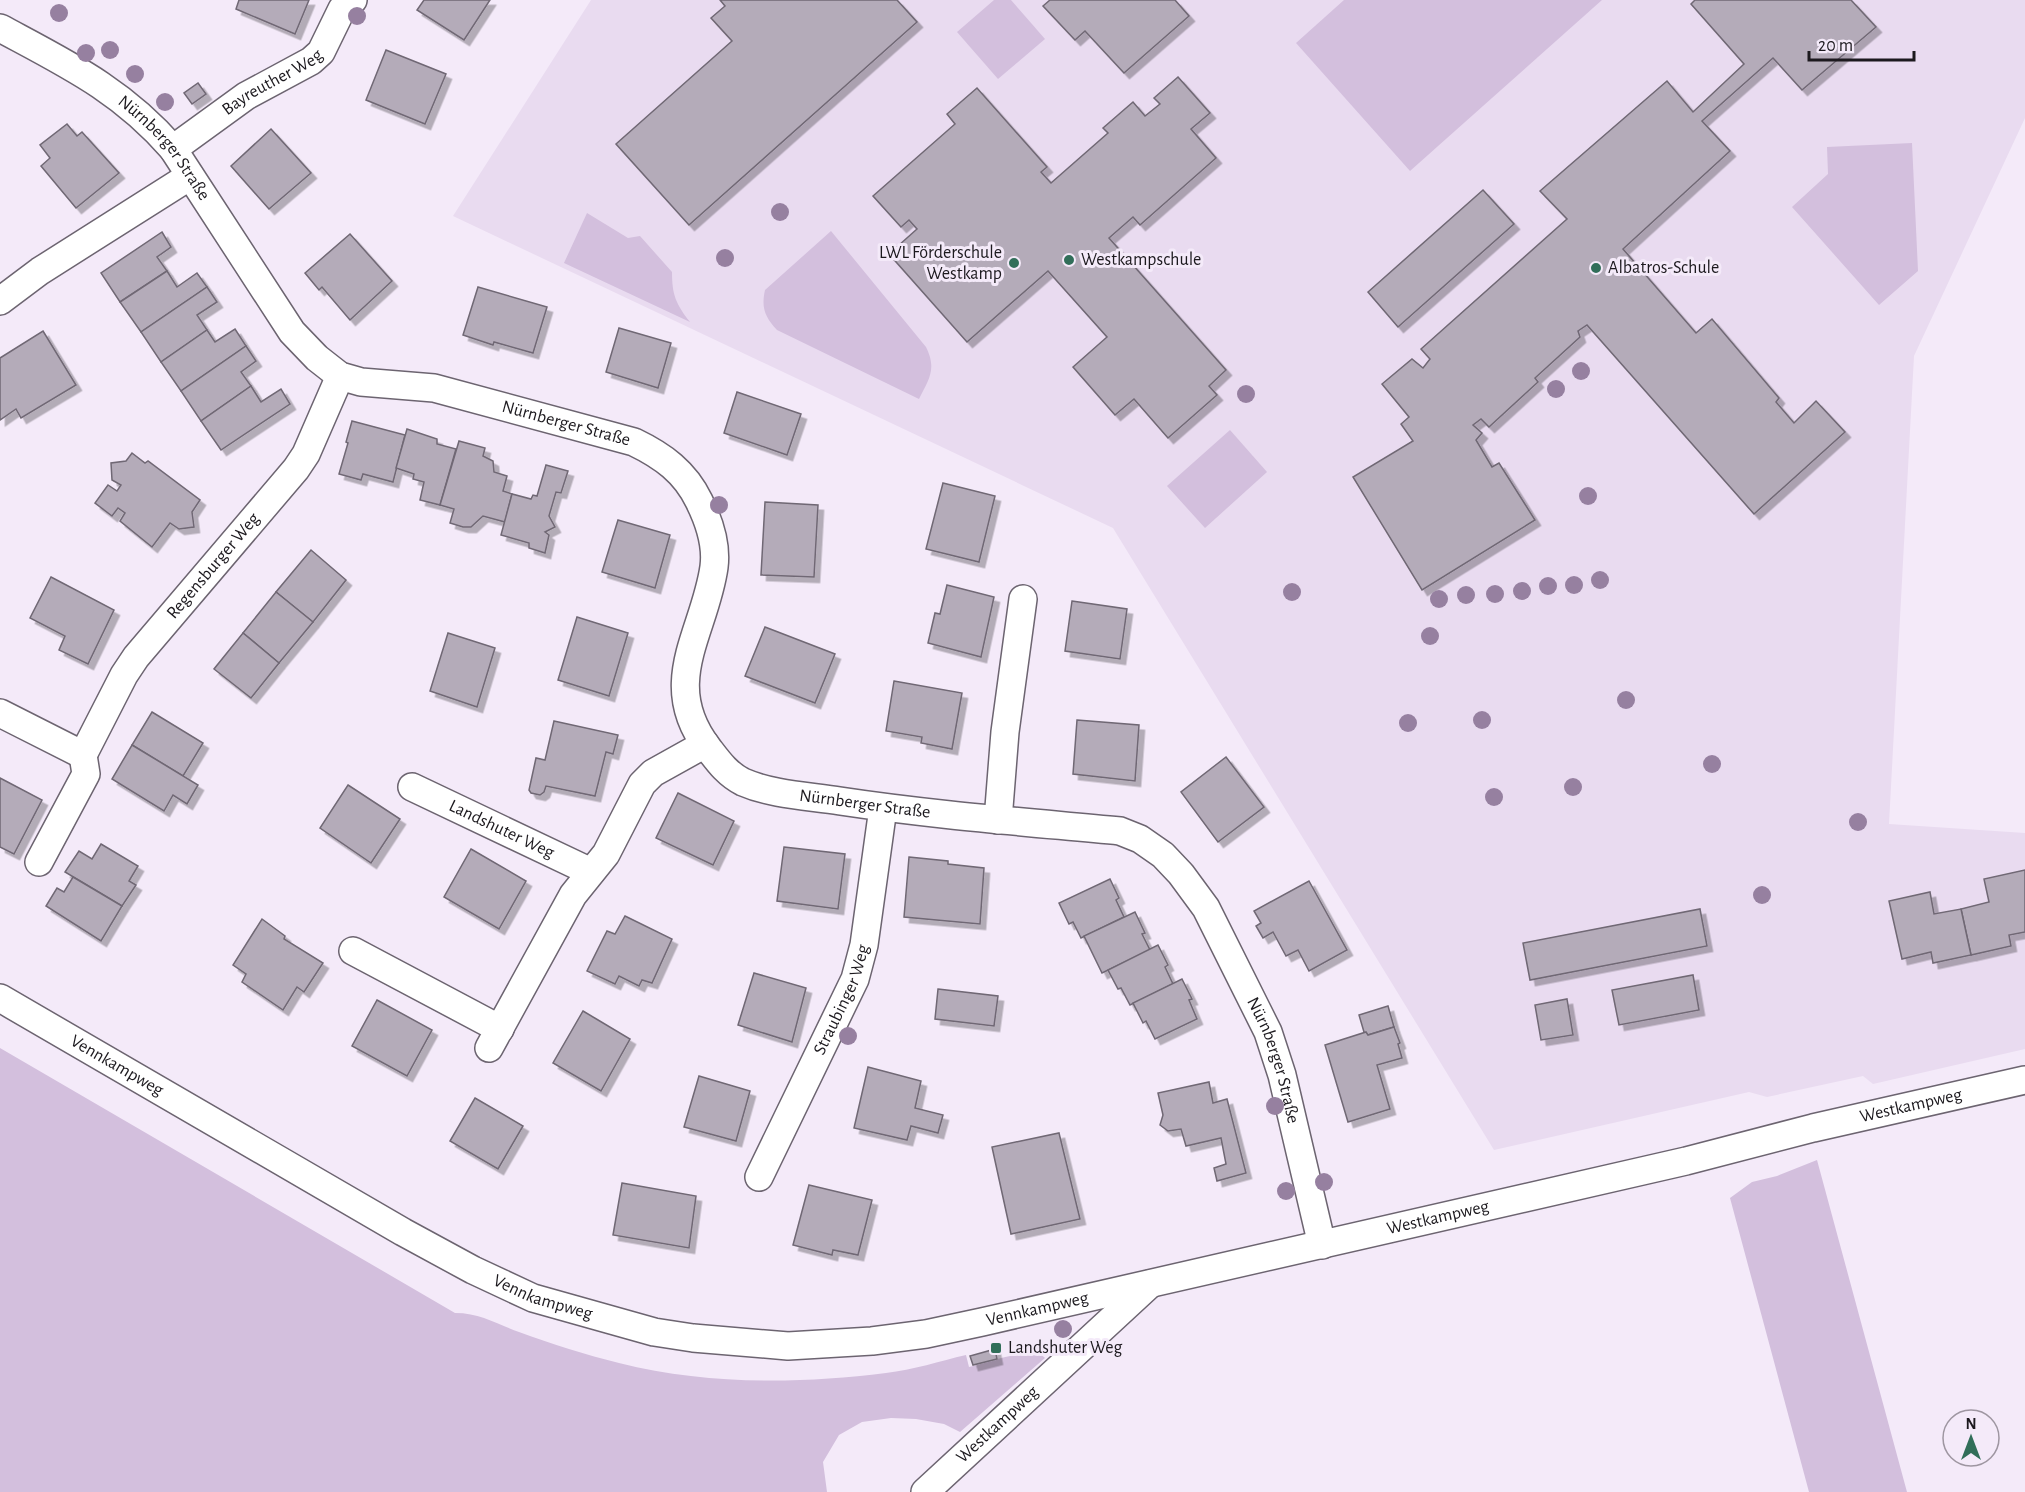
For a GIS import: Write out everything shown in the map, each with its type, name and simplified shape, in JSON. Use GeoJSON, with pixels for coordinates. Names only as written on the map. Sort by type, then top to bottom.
{"type":"FeatureCollection","features":[{"type":"Feature","properties":{"kind":"street","name":"Bayreuther Weg"},"geometry":{"type":"LineString","coordinates":[[172,149],[246,96],[310,61],[321,52],[342,9],[353,0]]}},
{"type":"Feature","properties":{"kind":"street","name":"Nürnberger Straße"},"geometry":{"type":"LineString","coordinates":[[0,28],[109,90],[152,126],[172,149],[292,332],[317,358],[340,376],[361,382],[434,388],[634,442],[673,465],[691,485],[705,512],[714,542],[714,566],[689,651],[685,674],[686,696],[694,727],[726,772],[766,790],[883,808],[1120,831],[1140,839],[1163,855],[1206,908],[1268,1032],[1282,1074],[1322,1245]]}},
{"type":"Feature","properties":{"kind":"street"},"geometry":{"type":"LineString","coordinates":[[0,301],[40,271],[190,176]]}},
{"type":"Feature","properties":{"kind":"street","name":"Regensburger Weg"},"geometry":{"type":"LineString","coordinates":[[39,862],[86,774],[82,755],[136,657],[296,469],[306,454],[340,376]]}},
{"type":"Feature","properties":{"kind":"street"},"geometry":{"type":"LineString","coordinates":[[998,819],[1005,732],[1023,599]]}},
{"type":"Feature","properties":{"kind":"street"},"geometry":{"type":"LineString","coordinates":[[0,713],[82,755]]}},
{"type":"Feature","properties":{"kind":"street"},"geometry":{"type":"LineString","coordinates":[[353,951],[494,1038],[573,895],[606,854],[642,784],[653,773],[705,744]]}},
{"type":"Feature","properties":{"kind":"street","name":"Landshuter Weg"},"geometry":{"type":"LineString","coordinates":[[412,787],[591,872]]}},
{"type":"Feature","properties":{"kind":"street","name":"Straubinger Weg"},"geometry":{"type":"LineString","coordinates":[[759,1177],[855,979],[864,945],[883,808]]}},
{"type":"Feature","properties":{"kind":"street","name":"Vennkampweg"},"geometry":{"type":"LineString","coordinates":[[0,998],[403,1232],[473,1270],[533,1298],[654,1332],[693,1338],[788,1346],[872,1341],[926,1334],[1151,1284]]}},
{"type":"Feature","properties":{"kind":"street","name":"Westkampweg"},"geometry":{"type":"LineString","coordinates":[[925,1492],[1151,1284],[1686,1161],[1813,1128],[2025,1080]]}},
{"type":"Feature","properties":{"kind":"shaded area"},"geometry":{"type":"Polygon","coordinates":[[[591,0],[2025,0],[2025,118],[1914,356],[1889,824],[2025,833],[2025,1049],[1873,1084],[1863,1076],[1767,1097],[1749,1092],[1494,1150],[1113,528],[453,216],[591,0]]]}},
{"type":"Feature","properties":{"kind":"shaded area"},"geometry":{"type":"Polygon","coordinates":[[[994,0],[1011,0],[1045,39],[998,79],[957,32],[994,0]]]}},
{"type":"Feature","properties":{"kind":"shaded area"},"geometry":{"type":"Polygon","coordinates":[[[1344,0],[1602,0],[1410,171],[1296,43],[1344,0]]]}},
{"type":"Feature","properties":{"kind":"shaded area"},"geometry":{"type":"Polygon","coordinates":[[[1912,143],[1918,271],[1879,305],[1792,207],[1828,174],[1827,147],[1912,143]]]}},
{"type":"Feature","properties":{"kind":"shaded area"},"geometry":{"type":"Polygon","coordinates":[[[587,213],[628,238],[640,236],[672,272],[676,299],[690,322],[564,263],[587,213]]]}},
{"type":"Feature","properties":{"kind":"shaded area"},"geometry":{"type":"Polygon","coordinates":[[[831,231],[926,347],[931,368],[929,380],[919,399],[777,330],[767,316],[764,307],[765,290],[831,231]]]}},
{"type":"Feature","properties":{"kind":"shaded area"},"geometry":{"type":"Polygon","coordinates":[[[1230,430],[1267,472],[1205,528],[1167,486],[1230,430]]]}},
{"type":"Feature","properties":{"kind":"shaded area"},"geometry":{"type":"Polygon","coordinates":[[[0,1048],[455,1313],[481,1317],[582,1353],[652,1370],[719,1379],[752,1380],[853,1377],[916,1368],[966,1355],[969,1367],[1020,1354],[1039,1354],[1045,1358],[960,1432],[944,1424],[916,1419],[891,1418],[862,1422],[839,1435],[823,1462],[827,1492],[0,1492],[0,1048]]]}},
{"type":"Feature","properties":{"kind":"shaded area"},"geometry":{"type":"Polygon","coordinates":[[[1817,1160],[1907,1492],[1809,1492],[1730,1198],[1752,1182],[1777,1176],[1817,1160]]]}},
{"type":"Feature","properties":{"kind":"building"},"geometry":{"type":"Polygon","coordinates":[[[239,0],[309,0],[295,34],[236,9],[239,0]]]}},
{"type":"Feature","properties":{"kind":"building"},"geometry":{"type":"Polygon","coordinates":[[[424,0],[490,0],[464,40],[417,10],[424,0]]]}},
{"type":"Feature","properties":{"kind":"building"},"geometry":{"type":"Polygon","coordinates":[[[720,0],[897,0],[917,22],[689,225],[616,144],[732,41],[711,18],[725,6],[720,0]]]}},
{"type":"Feature","properties":{"kind":"building"},"geometry":{"type":"Polygon","coordinates":[[[1050,0],[1175,0],[1189,16],[1124,73],[1085,31],[1075,40],[1043,6],[1050,0]]]}},
{"type":"Feature","properties":{"kind":"building"},"geometry":{"type":"Polygon","coordinates":[[[1695,0],[1851,0],[1876,27],[1802,90],[1773,58],[1702,121],[1730,151],[1623,249],[1696,333],[1712,319],[1779,398],[1776,402],[1794,423],[1816,401],[1845,432],[1754,514],[1587,325],[1578,331],[1580,337],[1535,378],[1538,382],[1489,427],[1481,419],[1473,425],[1482,433],[1476,440],[1492,467],[1499,463],[1535,520],[1422,590],[1353,477],[1413,441],[1401,424],[1409,417],[1382,384],[1412,359],[1423,368],[1430,359],[1421,349],[1567,219],[1540,191],[1667,81],[1693,112],[1744,64],[1691,4],[1695,0]]]}},
{"type":"Feature","properties":{"kind":"building"},"geometry":{"type":"Polygon","coordinates":[[[386,50],[446,74],[425,124],[366,100],[386,50]]]}},
{"type":"Feature","properties":{"kind":"building","name":"LWL Förderschule Westkamp"},"geometry":{"type":"Polygon","coordinates":[[[1178,77],[1210,113],[1191,129],[1216,158],[1140,225],[1133,217],[1109,238],[1226,370],[1209,386],[1217,395],[1168,438],[1134,399],[1115,415],[1073,367],[1107,337],[1048,271],[967,342],[889,254],[917,229],[909,220],[901,227],[873,196],[955,124],[947,114],[977,88],[1047,167],[1041,172],[1051,183],[1108,133],[1103,128],[1133,102],[1145,116],[1160,104],[1154,98],[1178,77]]]}},
{"type":"Feature","properties":{"kind":"building"},"geometry":{"type":"Polygon","coordinates":[[[198,83],[206,94],[192,104],[184,93],[198,83]]]}},
{"type":"Feature","properties":{"kind":"building"},"geometry":{"type":"Polygon","coordinates":[[[67,124],[77,136],[82,132],[119,173],[76,208],[41,166],[50,158],[40,145],[67,124]]]}},
{"type":"Feature","properties":{"kind":"building"},"geometry":{"type":"Polygon","coordinates":[[[271,129],[311,173],[269,209],[231,166],[271,129]]]}},
{"type":"Feature","properties":{"kind":"building"},"geometry":{"type":"Polygon","coordinates":[[[1483,190],[1514,224],[1398,327],[1368,292],[1483,190]]]}},
{"type":"Feature","properties":{"kind":"building"},"geometry":{"type":"Polygon","coordinates":[[[162,232],[171,247],[157,257],[167,271],[120,302],[101,273],[162,232]]]}},
{"type":"Feature","properties":{"kind":"building"},"geometry":{"type":"Polygon","coordinates":[[[350,234],[392,281],[350,320],[322,287],[319,290],[305,273],[350,234]]]}},
{"type":"Feature","properties":{"kind":"building"},"geometry":{"type":"Polygon","coordinates":[[[167,271],[177,287],[197,273],[207,287],[141,332],[120,302],[167,271]]]}},
{"type":"Feature","properties":{"kind":"building"},"geometry":{"type":"Polygon","coordinates":[[[207,287],[217,302],[197,315],[207,330],[161,362],[141,332],[207,287]]]}},
{"type":"Feature","properties":{"kind":"building"},"geometry":{"type":"Polygon","coordinates":[[[478,287],[547,307],[533,353],[494,342],[493,345],[463,335],[478,287]]]}},
{"type":"Feature","properties":{"kind":"building"},"geometry":{"type":"Polygon","coordinates":[[[619,328],[671,343],[658,388],[606,372],[619,328]]]}},
{"type":"Feature","properties":{"kind":"building"},"geometry":{"type":"Polygon","coordinates":[[[235,329],[246,346],[181,391],[161,362],[207,330],[215,342],[235,329]]]}},
{"type":"Feature","properties":{"kind":"building"},"geometry":{"type":"Polygon","coordinates":[[[43,331],[76,385],[21,418],[16,409],[0,420],[0,358],[43,331]]]}},
{"type":"Feature","properties":{"kind":"building"},"geometry":{"type":"Polygon","coordinates":[[[246,346],[256,361],[241,372],[251,386],[201,421],[181,391],[246,346]]]}},
{"type":"Feature","properties":{"kind":"building"},"geometry":{"type":"Polygon","coordinates":[[[251,386],[261,402],[281,389],[290,404],[221,450],[201,421],[251,386]]]}},
{"type":"Feature","properties":{"kind":"building"},"geometry":{"type":"Polygon","coordinates":[[[737,392],[801,414],[787,455],[724,433],[737,392]]]}},
{"type":"Feature","properties":{"kind":"building"},"geometry":{"type":"Polygon","coordinates":[[[352,421],[405,435],[393,482],[363,474],[361,480],[339,474],[352,421]]]}},
{"type":"Feature","properties":{"kind":"building"},"geometry":{"type":"Polygon","coordinates":[[[407,429],[437,439],[437,444],[456,449],[440,505],[420,500],[424,482],[413,479],[414,474],[396,468],[407,429]]]}},
{"type":"Feature","properties":{"kind":"building"},"geometry":{"type":"Polygon","coordinates":[[[459,441],[485,448],[483,456],[493,461],[494,472],[507,476],[503,491],[512,494],[505,522],[483,516],[471,527],[450,523],[454,509],[440,505],[459,441]]]}},
{"type":"Feature","properties":{"kind":"building"},"geometry":{"type":"Polygon","coordinates":[[[132,453],[145,463],[148,461],[200,500],[192,512],[194,527],[179,529],[170,523],[152,547],[120,521],[125,513],[118,508],[112,516],[95,503],[108,485],[117,491],[121,485],[112,480],[111,463],[126,461],[132,453]]]}},
{"type":"Feature","properties":{"kind":"building"},"geometry":{"type":"Polygon","coordinates":[[[546,465],[568,471],[561,493],[556,492],[549,516],[555,527],[545,532],[549,535],[545,553],[529,548],[529,543],[501,535],[512,494],[531,499],[533,495],[537,496],[546,465]]]}},
{"type":"Feature","properties":{"kind":"building"},"geometry":{"type":"Polygon","coordinates":[[[943,483],[995,496],[979,562],[926,549],[943,483]]]}},
{"type":"Feature","properties":{"kind":"building"},"geometry":{"type":"Polygon","coordinates":[[[765,502],[818,505],[814,577],[761,575],[765,502]]]}},
{"type":"Feature","properties":{"kind":"building"},"geometry":{"type":"Polygon","coordinates":[[[618,520],[670,535],[655,588],[602,572],[618,520]]]}},
{"type":"Feature","properties":{"kind":"building"},"geometry":{"type":"Polygon","coordinates":[[[311,550],[346,580],[313,622],[276,592],[311,550]]]}},
{"type":"Feature","properties":{"kind":"building"},"geometry":{"type":"Polygon","coordinates":[[[51,577],[114,610],[88,664],[59,650],[65,636],[30,618],[51,577]]]}},
{"type":"Feature","properties":{"kind":"building"},"geometry":{"type":"Polygon","coordinates":[[[947,585],[994,597],[981,657],[928,643],[935,613],[940,614],[947,585]]]}},
{"type":"Feature","properties":{"kind":"building"},"geometry":{"type":"Polygon","coordinates":[[[276,592],[313,622],[279,663],[243,633],[276,592]]]}},
{"type":"Feature","properties":{"kind":"building"},"geometry":{"type":"Polygon","coordinates":[[[1072,601],[1127,609],[1120,659],[1065,651],[1072,601]]]}},
{"type":"Feature","properties":{"kind":"building"},"geometry":{"type":"Polygon","coordinates":[[[577,617],[628,633],[609,696],[558,680],[577,617]]]}},
{"type":"Feature","properties":{"kind":"building"},"geometry":{"type":"Polygon","coordinates":[[[765,627],[835,654],[815,703],[745,676],[765,627]]]}},
{"type":"Feature","properties":{"kind":"building"},"geometry":{"type":"Polygon","coordinates":[[[243,633],[279,663],[251,698],[214,669],[243,633]]]}},
{"type":"Feature","properties":{"kind":"building"},"geometry":{"type":"Polygon","coordinates":[[[448,633],[495,648],[477,707],[430,691],[448,633]]]}},
{"type":"Feature","properties":{"kind":"building"},"geometry":{"type":"Polygon","coordinates":[[[894,681],[962,693],[952,749],[921,743],[922,737],[886,731],[894,681]]]}},
{"type":"Feature","properties":{"kind":"building"},"geometry":{"type":"Polygon","coordinates":[[[152,712],[203,743],[183,776],[132,745],[152,712]]]}},
{"type":"Feature","properties":{"kind":"building"},"geometry":{"type":"Polygon","coordinates":[[[1077,720],[1139,725],[1135,781],[1073,774],[1077,720]]]}},
{"type":"Feature","properties":{"kind":"building"},"geometry":{"type":"Polygon","coordinates":[[[554,721],[618,735],[613,754],[606,752],[595,796],[546,786],[540,795],[531,793],[529,790],[536,758],[545,760],[554,721]]]}},
{"type":"Feature","properties":{"kind":"building"},"geometry":{"type":"Polygon","coordinates":[[[132,745],[198,785],[187,804],[173,795],[164,811],[112,779],[132,745]]]}},
{"type":"Feature","properties":{"kind":"building"},"geometry":{"type":"Polygon","coordinates":[[[1226,757],[1264,807],[1218,842],[1181,792],[1226,757]]]}},
{"type":"Feature","properties":{"kind":"building"},"geometry":{"type":"Polygon","coordinates":[[[0,778],[42,800],[14,854],[0,847],[0,778]]]}},
{"type":"Feature","properties":{"kind":"building"},"geometry":{"type":"Polygon","coordinates":[[[348,785],[400,819],[371,863],[320,828],[348,785]]]}},
{"type":"Feature","properties":{"kind":"building"},"geometry":{"type":"Polygon","coordinates":[[[678,793],[734,821],[713,865],[656,838],[678,793]]]}},
{"type":"Feature","properties":{"kind":"building"},"geometry":{"type":"Polygon","coordinates":[[[101,844],[138,866],[129,881],[136,885],[122,906],[65,872],[79,851],[92,859],[101,844]]]}},
{"type":"Feature","properties":{"kind":"building"},"geometry":{"type":"Polygon","coordinates":[[[784,847],[845,854],[838,909],[777,901],[784,847]]]}},
{"type":"Feature","properties":{"kind":"building"},"geometry":{"type":"Polygon","coordinates":[[[471,849],[526,881],[499,929],[444,897],[471,849]]]}},
{"type":"Feature","properties":{"kind":"building"},"geometry":{"type":"Polygon","coordinates":[[[909,857],[984,868],[980,924],[904,917],[909,857]]]}},
{"type":"Feature","properties":{"kind":"building"},"geometry":{"type":"Polygon","coordinates":[[[2025,870],[2025,932],[2009,935],[2011,946],[1971,955],[1961,909],[1989,902],[1984,879],[2025,870]]]}},
{"type":"Feature","properties":{"kind":"building"},"geometry":{"type":"Polygon","coordinates":[[[73,877],[122,906],[101,941],[46,906],[57,888],[64,892],[73,877]]]}},
{"type":"Feature","properties":{"kind":"building"},"geometry":{"type":"Polygon","coordinates":[[[1110,879],[1119,898],[1116,900],[1124,917],[1081,938],[1073,922],[1069,924],[1059,903],[1110,879]]]}},
{"type":"Feature","properties":{"kind":"building"},"geometry":{"type":"Polygon","coordinates":[[[1309,881],[1347,950],[1309,971],[1298,950],[1286,956],[1273,932],[1263,938],[1256,926],[1261,923],[1254,911],[1309,881]]]}},
{"type":"Feature","properties":{"kind":"building"},"geometry":{"type":"Polygon","coordinates":[[[1930,892],[1934,914],[1961,909],[1971,955],[1933,963],[1931,952],[1902,959],[1889,901],[1930,892]]]}},
{"type":"Feature","properties":{"kind":"building"},"geometry":{"type":"Polygon","coordinates":[[[1700,909],[1707,946],[1530,980],[1523,943],[1700,909]]]}},
{"type":"Feature","properties":{"kind":"building"},"geometry":{"type":"Polygon","coordinates":[[[1135,912],[1150,950],[1102,973],[1084,936],[1135,912]]]}},
{"type":"Feature","properties":{"kind":"building"},"geometry":{"type":"Polygon","coordinates":[[[625,916],[672,939],[652,983],[642,980],[639,986],[619,976],[615,984],[587,971],[607,931],[615,934],[625,916]]]}},
{"type":"Feature","properties":{"kind":"building"},"geometry":{"type":"Polygon","coordinates":[[[262,919],[285,936],[284,939],[323,963],[304,992],[297,987],[283,1010],[242,982],[246,974],[233,965],[262,919]]]}},
{"type":"Feature","properties":{"kind":"building"},"geometry":{"type":"Polygon","coordinates":[[[1158,945],[1168,965],[1165,967],[1173,984],[1130,1005],[1108,970],[1158,945]]]}},
{"type":"Feature","properties":{"kind":"building"},"geometry":{"type":"Polygon","coordinates":[[[754,973],[806,988],[792,1042],[738,1025],[754,973]]]}},
{"type":"Feature","properties":{"kind":"building"},"geometry":{"type":"Polygon","coordinates":[[[1693,975],[1699,1010],[1619,1025],[1612,990],[1693,975]]]}},
{"type":"Feature","properties":{"kind":"building"},"geometry":{"type":"Polygon","coordinates":[[[1182,979],[1192,999],[1189,1000],[1197,1019],[1155,1039],[1146,1021],[1143,1023],[1133,1003],[1182,979]]]}},
{"type":"Feature","properties":{"kind":"building"},"geometry":{"type":"Polygon","coordinates":[[[938,989],[998,996],[994,1026],[935,1019],[938,989]]]}},
{"type":"Feature","properties":{"kind":"building"},"geometry":{"type":"Polygon","coordinates":[[[1567,999],[1573,1035],[1541,1040],[1535,1005],[1567,999]]]}},
{"type":"Feature","properties":{"kind":"building"},"geometry":{"type":"Polygon","coordinates":[[[377,1000],[432,1030],[407,1076],[352,1046],[377,1000]]]}},
{"type":"Feature","properties":{"kind":"building"},"geometry":{"type":"Polygon","coordinates":[[[1388,1006],[1394,1027],[1368,1035],[1364,1032],[1359,1015],[1388,1006]]]}},
{"type":"Feature","properties":{"kind":"building"},"geometry":{"type":"Polygon","coordinates":[[[583,1011],[630,1039],[601,1091],[553,1063],[583,1011]]]}},
{"type":"Feature","properties":{"kind":"building"},"geometry":{"type":"Polygon","coordinates":[[[1394,1027],[1400,1043],[1398,1044],[1402,1058],[1377,1065],[1390,1109],[1348,1122],[1325,1045],[1366,1032],[1368,1035],[1394,1027]]]}},
{"type":"Feature","properties":{"kind":"building"},"geometry":{"type":"Polygon","coordinates":[[[868,1067],[921,1081],[915,1108],[943,1115],[938,1133],[911,1126],[907,1140],[854,1128],[868,1067]]]}},
{"type":"Feature","properties":{"kind":"building"},"geometry":{"type":"Polygon","coordinates":[[[699,1076],[750,1091],[736,1141],[684,1127],[699,1076]]]}},
{"type":"Feature","properties":{"kind":"building"},"geometry":{"type":"Polygon","coordinates":[[[1209,1082],[1213,1103],[1227,1099],[1246,1173],[1217,1181],[1214,1168],[1226,1164],[1221,1138],[1186,1146],[1181,1129],[1168,1131],[1160,1125],[1163,1115],[1158,1093],[1209,1082]]]}},
{"type":"Feature","properties":{"kind":"building"},"geometry":{"type":"Polygon","coordinates":[[[475,1098],[523,1126],[498,1169],[450,1141],[475,1098]]]}},
{"type":"Feature","properties":{"kind":"building"},"geometry":{"type":"Polygon","coordinates":[[[1059,1133],[1080,1219],[1011,1234],[992,1147],[1059,1133]]]}},
{"type":"Feature","properties":{"kind":"building"},"geometry":{"type":"Polygon","coordinates":[[[622,1183],[696,1196],[689,1248],[613,1235],[622,1183]]]}},
{"type":"Feature","properties":{"kind":"building"},"geometry":{"type":"Polygon","coordinates":[[[809,1185],[872,1200],[858,1255],[833,1250],[832,1255],[793,1245],[809,1185]]]}},
{"type":"Feature","properties":{"kind":"building"},"geometry":{"type":"Polygon","coordinates":[[[995,1349],[997,1359],[973,1365],[970,1356],[995,1349]]]}},
{"type":"Feature","properties":{"kind":"place","name":"Westkampschule"},"geometry":{"type":"Point","coordinates":[1069,260]}},
{"type":"Feature","properties":{"kind":"place","name":"LWL Förderschule Westkamp"},"geometry":{"type":"Point","coordinates":[1014,263]}},
{"type":"Feature","properties":{"kind":"place","name":"Albatros-Schule"},"geometry":{"type":"Point","coordinates":[1596,268]}},
{"type":"Feature","properties":{"kind":"place","name":"Landshuter Weg"},"geometry":{"type":"Point","coordinates":[996,1348]}}]}
